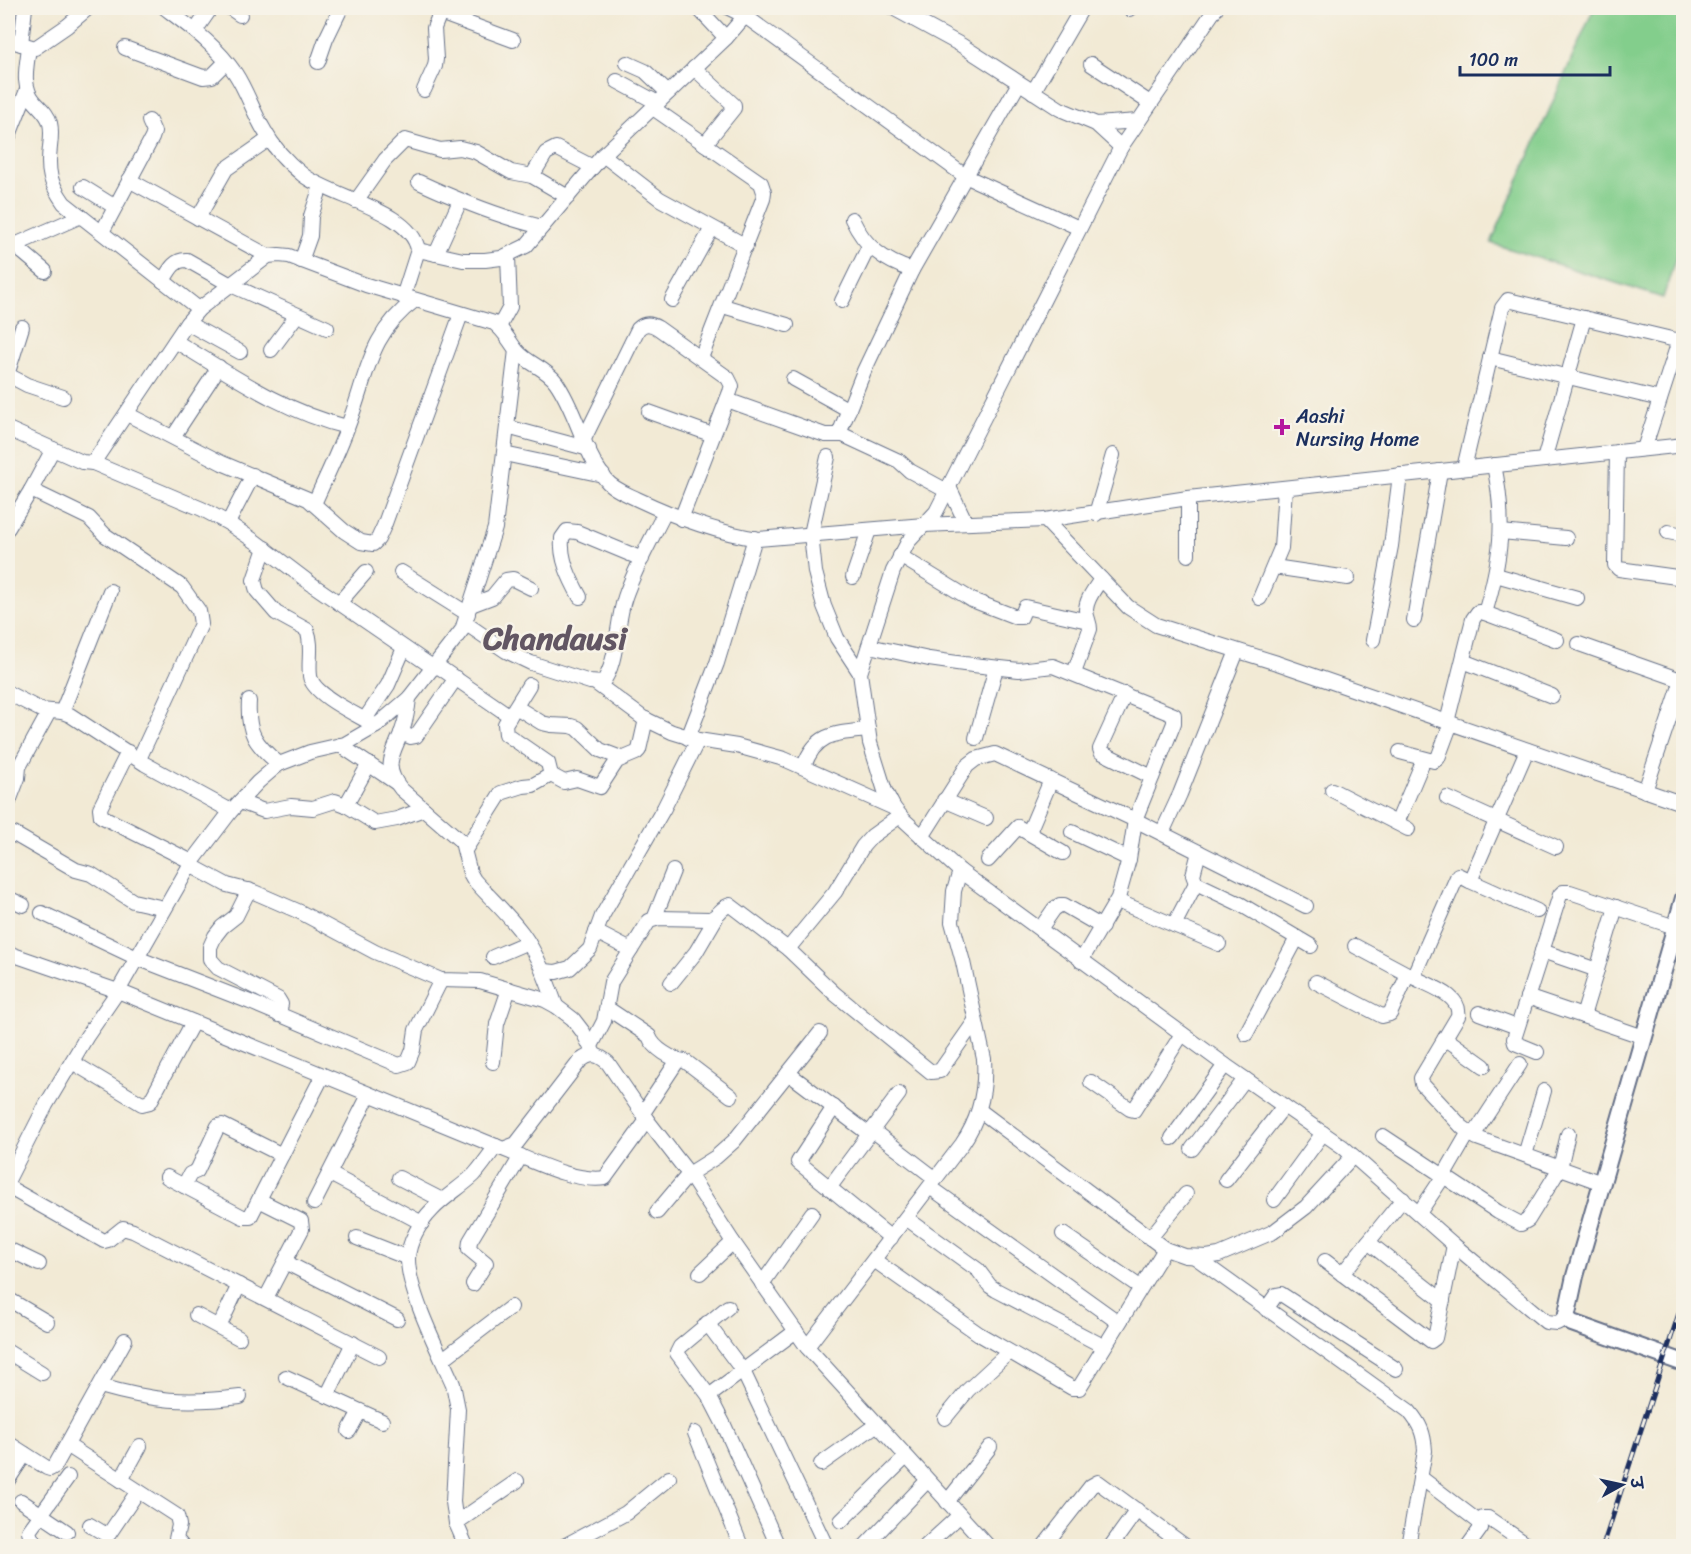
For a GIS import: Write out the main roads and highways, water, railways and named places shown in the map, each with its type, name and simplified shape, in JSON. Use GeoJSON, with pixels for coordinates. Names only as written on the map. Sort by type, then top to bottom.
{"type":"FeatureCollection","features":[{"type":"Feature","properties":{"kind":"main road"},"geometry":{"type":"LineString","coordinates":[[1683,898],[1566,1318],[1572,1323],[1683,1363]]}},
{"type":"Feature","properties":{"kind":"railway"},"geometry":{"type":"LineString","coordinates":[[1603,1546],[1684,1298]]}},
{"type":"Feature","properties":{"kind":"place","name":"Aashi Nursing Home"},"geometry":{"type":"Point","coordinates":[1282,427]}},
{"type":"Feature","properties":{"kind":"district","name":"Chandausi"},"geometry":{"type":"Point","coordinates":[555,638]}}]}
